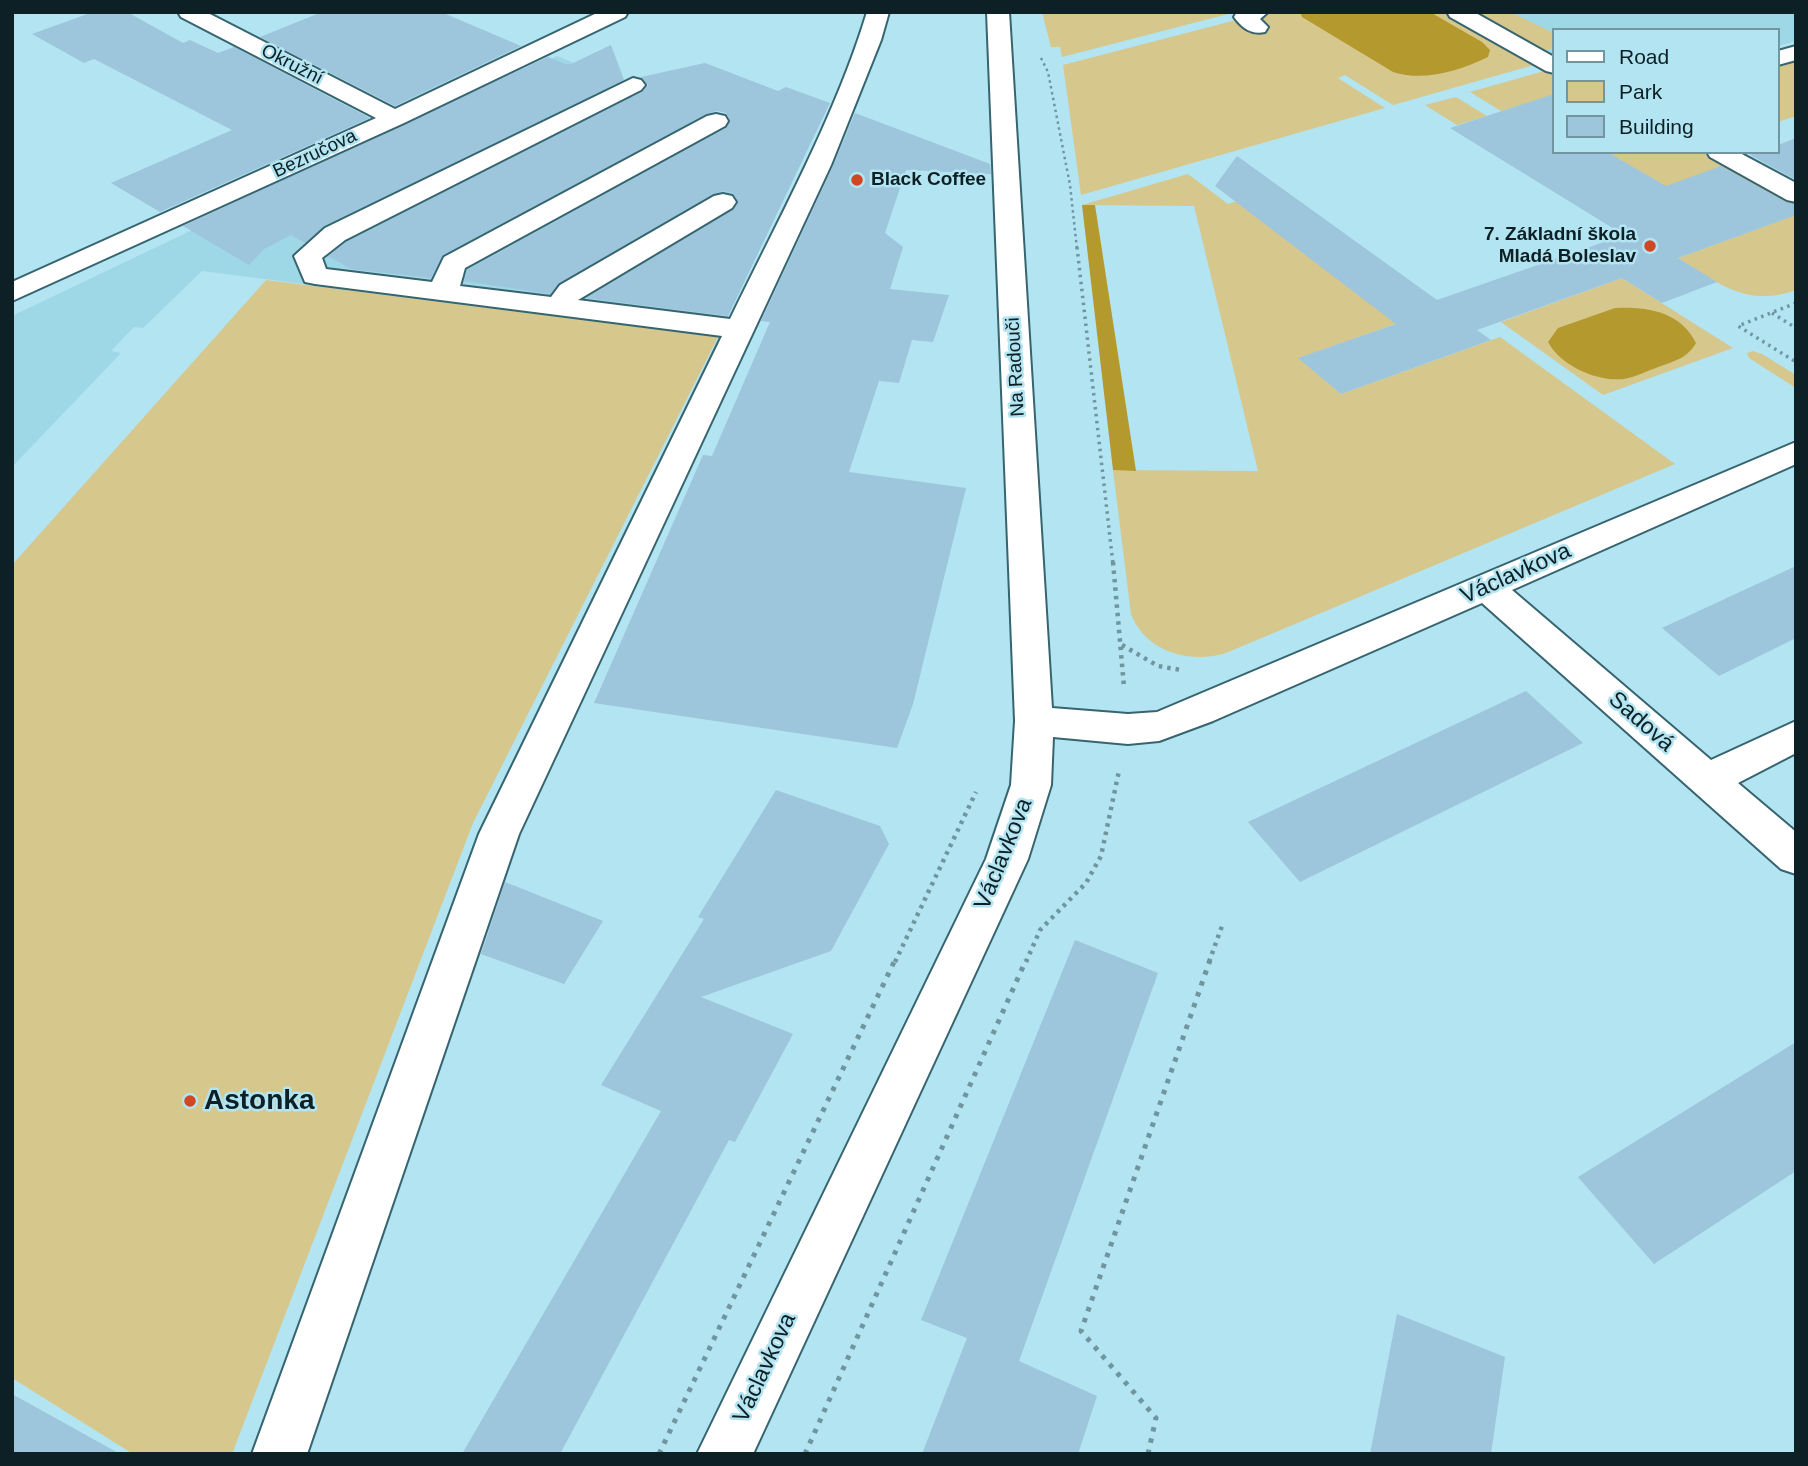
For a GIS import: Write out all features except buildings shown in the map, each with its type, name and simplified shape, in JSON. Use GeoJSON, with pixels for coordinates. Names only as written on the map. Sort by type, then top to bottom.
{"type":"FeatureCollection","features":[{"type":"Feature","properties":{"kind":"street","name":"Okružní"},"geometry":{"type":"LineString","coordinates":[[189,12],[395,118]]}},
{"type":"Feature","properties":{"kind":"street","name":"Bezručova"},"geometry":{"type":"LineString","coordinates":[[12,293],[395,118],[617,12]]}},
{"type":"Feature","properties":{"kind":"street"},"geometry":{"type":"LineString","coordinates":[[279,1454],[499,834],[818,165],[870,40],[878,12]]}},
{"type":"Feature","properties":{"kind":"street","name":"Na Radouči"},"geometry":{"type":"LineString","coordinates":[[998,12],[1034,721]]}},
{"type":"Feature","properties":{"kind":"street"},"geometry":{"type":"LineString","coordinates":[[1458,12],[1552,65]]}},
{"type":"Feature","properties":{"kind":"street"},"geometry":{"type":"LineString","coordinates":[[219,27],[243,17]]}},
{"type":"Feature","properties":{"kind":"street"},"geometry":{"type":"LineString","coordinates":[[633,85],[335,234],[308,256],[315,275],[739,329]]}},
{"type":"Feature","properties":{"kind":"street"},"geometry":{"type":"LineString","coordinates":[[445,292],[447,277],[454,263],[716,121]]}},
{"type":"Feature","properties":{"kind":"street"},"geometry":{"type":"LineString","coordinates":[[1724,154],[1796,194]]}},
{"type":"Feature","properties":{"kind":"street"},"geometry":{"type":"LineString","coordinates":[[559,306],[570,291],[723,202]]}},
{"type":"Feature","properties":{"kind":"street","name":"Václavkova"},"geometry":{"type":"LineString","coordinates":[[724,1454],[1007,859],[1031,785],[1034,721],[1128,729],[1158,726],[1200,711],[1796,452]]}},
{"type":"Feature","properties":{"kind":"street","name":"Sadová"},"geometry":{"type":"LineString","coordinates":[[1486,587],[1796,858]]}},
{"type":"Feature","properties":{"kind":"street"},"geometry":{"type":"LineString","coordinates":[[1707,780],[1796,736]]}},
{"type":"Feature","properties":{"kind":"path"},"geometry":{"type":"LineString","coordinates":[[805,1454],[1040,930],[1086,883],[1101,856],[1128,729],[1121,631],[1070,185],[1048,72],[1038,50]]}},
{"type":"Feature","properties":{"kind":"path"},"geometry":{"type":"LineString","coordinates":[[1796,303],[1738,326],[1796,362]]}},
{"type":"Feature","properties":{"kind":"path"},"geometry":{"type":"LineString","coordinates":[[1772,313],[1796,328]]}},
{"type":"Feature","properties":{"kind":"path"},"geometry":{"type":"LineString","coordinates":[[659,1454],[979,786]]}},
{"type":"Feature","properties":{"kind":"path"},"geometry":{"type":"LineString","coordinates":[[1148,1454],[1156,1418],[1080,1331],[1222,926]]}},
{"type":"Feature","properties":{"kind":"shaded area"},"geometry":{"type":"Polygon","coordinates":[[[1300,12],[1430,12],[1482,42],[1490,50],[1488,57],[1453,71],[1405,75],[1393,72],[1302,17],[1300,12]]]}},
{"type":"Feature","properties":{"kind":"shaded area"},"geometry":{"type":"Polygon","coordinates":[[[1444,12],[1796,12],[1796,41],[1780,45],[1780,28],[1552,28],[1552,73],[1444,12]]]}},
{"type":"Feature","properties":{"kind":"shaded area"},"geometry":{"type":"Polygon","coordinates":[[[557,56],[622,83],[613,89],[798,167],[718,337],[202,271],[143,328],[134,327],[111,351],[121,353],[12,467],[12,316],[557,56]]]}},
{"type":"Feature","properties":{"kind":"shaded area"},"geometry":{"type":"Polygon","coordinates":[[[1082,205],[1095,205],[1136,471],[1113,470],[1082,205]]]}},
{"type":"Feature","properties":{"kind":"shaded area"},"geometry":{"type":"Polygon","coordinates":[[[1615,308],[1662,313],[1681,324],[1696,343],[1677,360],[1633,377],[1614,379],[1581,371],[1554,351],[1548,342],[1558,328],[1615,308]]]}},
{"type":"Feature","properties":{"kind":"green space"},"geometry":{"type":"Polygon","coordinates":[[[1042,12],[1236,12],[1062,57],[1060,47],[1051,47],[1042,12]]]}},
{"type":"Feature","properties":{"kind":"green space"},"geometry":{"type":"Polygon","coordinates":[[[1267,12],[1450,12],[1534,61],[1534,65],[1393,105],[1345,75],[1338,78],[1385,108],[1081,195],[1063,65],[1240,19],[1253,21],[1267,12]]]}},
{"type":"Feature","properties":{"kind":"green space"},"geometry":{"type":"Polygon","coordinates":[[[1466,12],[1510,12],[1552,32],[1552,49],[1539,52],[1466,12]]]}},
{"type":"Feature","properties":{"kind":"green space"},"geometry":{"type":"Polygon","coordinates":[[[1796,58],[1796,116],[1780,121],[1780,63],[1796,58]]]}},
{"type":"Feature","properties":{"kind":"green space"},"geometry":{"type":"Polygon","coordinates":[[[1544,71],[1552,72],[1552,121],[1525,104],[1501,111],[1470,92],[1544,71]]]}},
{"type":"Feature","properties":{"kind":"green space"},"geometry":{"type":"Polygon","coordinates":[[[1456,97],[1487,116],[1457,125],[1425,105],[1456,97]]]}},
{"type":"Feature","properties":{"kind":"green space"},"geometry":{"type":"Polygon","coordinates":[[[1610,154],[1705,154],[1796,204],[1796,290],[1778,295],[1747,294],[1720,284],[1678,258],[1771,224],[1696,205],[1610,154]]]}},
{"type":"Feature","properties":{"kind":"green space"},"geometry":{"type":"Polygon","coordinates":[[[1188,174],[1228,204],[1243,199],[1401,322],[1299,358],[1341,394],[1500,337],[1675,464],[1226,653],[1184,656],[1158,646],[1147,638],[1131,614],[1113,470],[1258,471],[1194,206],[1082,205],[1188,174]]]}},
{"type":"Feature","properties":{"kind":"green space"},"geometry":{"type":"Polygon","coordinates":[[[1622,278],[1733,348],[1603,395],[1501,322],[1622,278]]]}},
{"type":"Feature","properties":{"kind":"green space","name":"Astonka"},"geometry":{"type":"Polygon","coordinates":[[[266,280],[718,337],[473,823],[232,1454],[133,1454],[12,1378],[12,565],[266,280]]]}},
{"type":"Feature","properties":{"kind":"green space"},"geometry":{"type":"Polygon","coordinates":[[[1753,351],[1796,375],[1796,388],[1749,358],[1747,353],[1753,351]]]}},
{"type":"Feature","properties":{"kind":"place","name":"Black Coffee"},"geometry":{"type":"Point","coordinates":[857,180]}},
{"type":"Feature","properties":{"kind":"place","name":"7. Základní škola Mladá Boleslav"},"geometry":{"type":"Point","coordinates":[1650,246]}},
{"type":"Feature","properties":{"kind":"place","name":"Astonka"},"geometry":{"type":"Point","coordinates":[190,1101]}}]}
